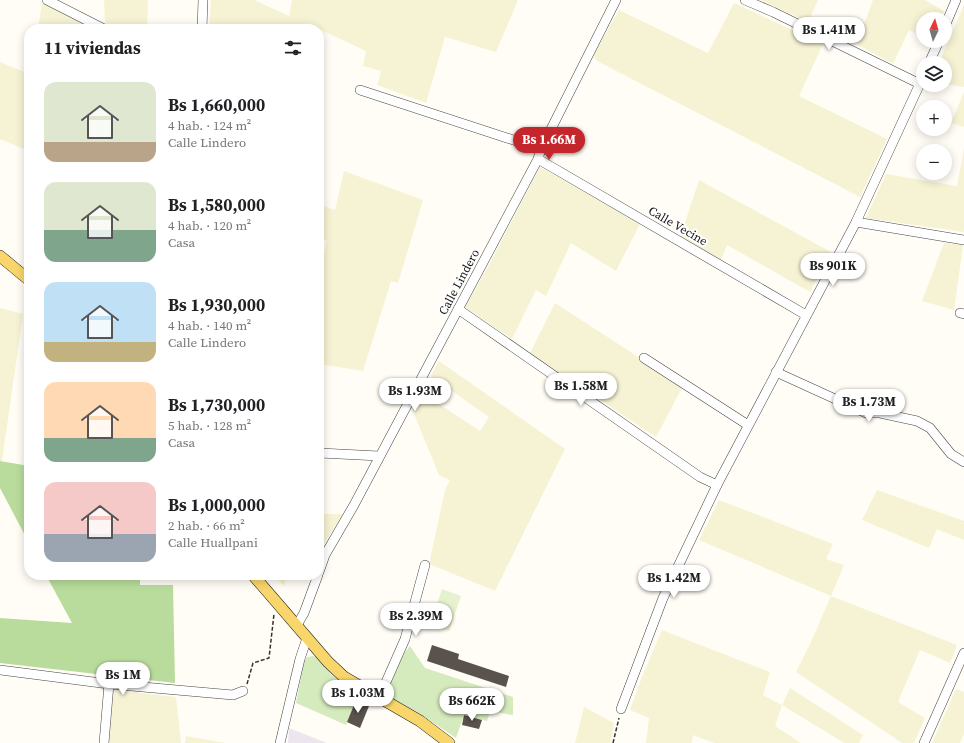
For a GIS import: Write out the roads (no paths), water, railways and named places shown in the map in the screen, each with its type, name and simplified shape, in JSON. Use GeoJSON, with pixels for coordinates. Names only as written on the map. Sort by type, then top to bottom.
{"type":"FeatureCollection","features":[{"type":"Feature","properties":{"kind":"main road"},"geometry":{"type":"LineString","coordinates":[[0,256],[24,276]]}},
{"type":"Feature","properties":{"kind":"main road"},"geometry":{"type":"LineString","coordinates":[[257,580],[280,609],[297,625],[328,662],[344,677],[420,721],[449,743]]}},
{"type":"Feature","properties":{"kind":"street"},"geometry":{"type":"LineString","coordinates":[[48,0],[94,24]]}},
{"type":"Feature","properties":{"kind":"street"},"geometry":{"type":"LineString","coordinates":[[202,24],[203,0]]}},
{"type":"Feature","properties":{"kind":"street","name":"Calle Lindero"},"geometry":{"type":"LineString","coordinates":[[324,558],[351,512],[379,456],[538,159],[541,149],[616,0]]}},
{"type":"Feature","properties":{"kind":"street"},"geometry":{"type":"LineString","coordinates":[[745,0],[916,78]]}},
{"type":"Feature","properties":{"kind":"street"},"geometry":{"type":"LineString","coordinates":[[951,12],[956,0]]}},
{"type":"Feature","properties":{"kind":"street"},"geometry":{"type":"LineString","coordinates":[[360,90],[541,149]]}},
{"type":"Feature","properties":{"kind":"street"},"geometry":{"type":"LineString","coordinates":[[621,709],[663,598],[717,485],[856,222],[917,92]]}},
{"type":"Feature","properties":{"kind":"street","name":"Calle Vecine"},"geometry":{"type":"LineString","coordinates":[[538,159],[806,315]]}},
{"type":"Feature","properties":{"kind":"street"},"geometry":{"type":"LineString","coordinates":[[856,222],[964,240]]}},
{"type":"Feature","properties":{"kind":"street"},"geometry":{"type":"LineString","coordinates":[[458,309],[694,472],[717,485]]}},
{"type":"Feature","properties":{"kind":"street"},"geometry":{"type":"LineString","coordinates":[[644,358],[748,425]]}},
{"type":"Feature","properties":{"kind":"street"},"geometry":{"type":"LineString","coordinates":[[776,372],[866,413],[880,413],[917,421],[930,428],[951,454],[964,462]]}},
{"type":"Feature","properties":{"kind":"street"},"geometry":{"type":"LineString","coordinates":[[324,452],[379,456]]}},
{"type":"Feature","properties":{"kind":"street"},"geometry":{"type":"LineString","coordinates":[[379,698],[405,639],[425,565]]}},
{"type":"Feature","properties":{"kind":"street"},"geometry":{"type":"LineString","coordinates":[[297,625],[304,613],[316,580]]}},
{"type":"Feature","properties":{"kind":"street"},"geometry":{"type":"LineString","coordinates":[[280,743],[300,659],[307,638]]}},
{"type":"Feature","properties":{"kind":"street"},"geometry":{"type":"LineString","coordinates":[[924,743],[964,653]]}},
{"type":"Feature","properties":{"kind":"street"},"geometry":{"type":"LineString","coordinates":[[0,670],[109,684],[233,695],[243,691]]}},
{"type":"Feature","properties":{"kind":"street"},"geometry":{"type":"LineString","coordinates":[[104,743],[109,684]]}}]}
